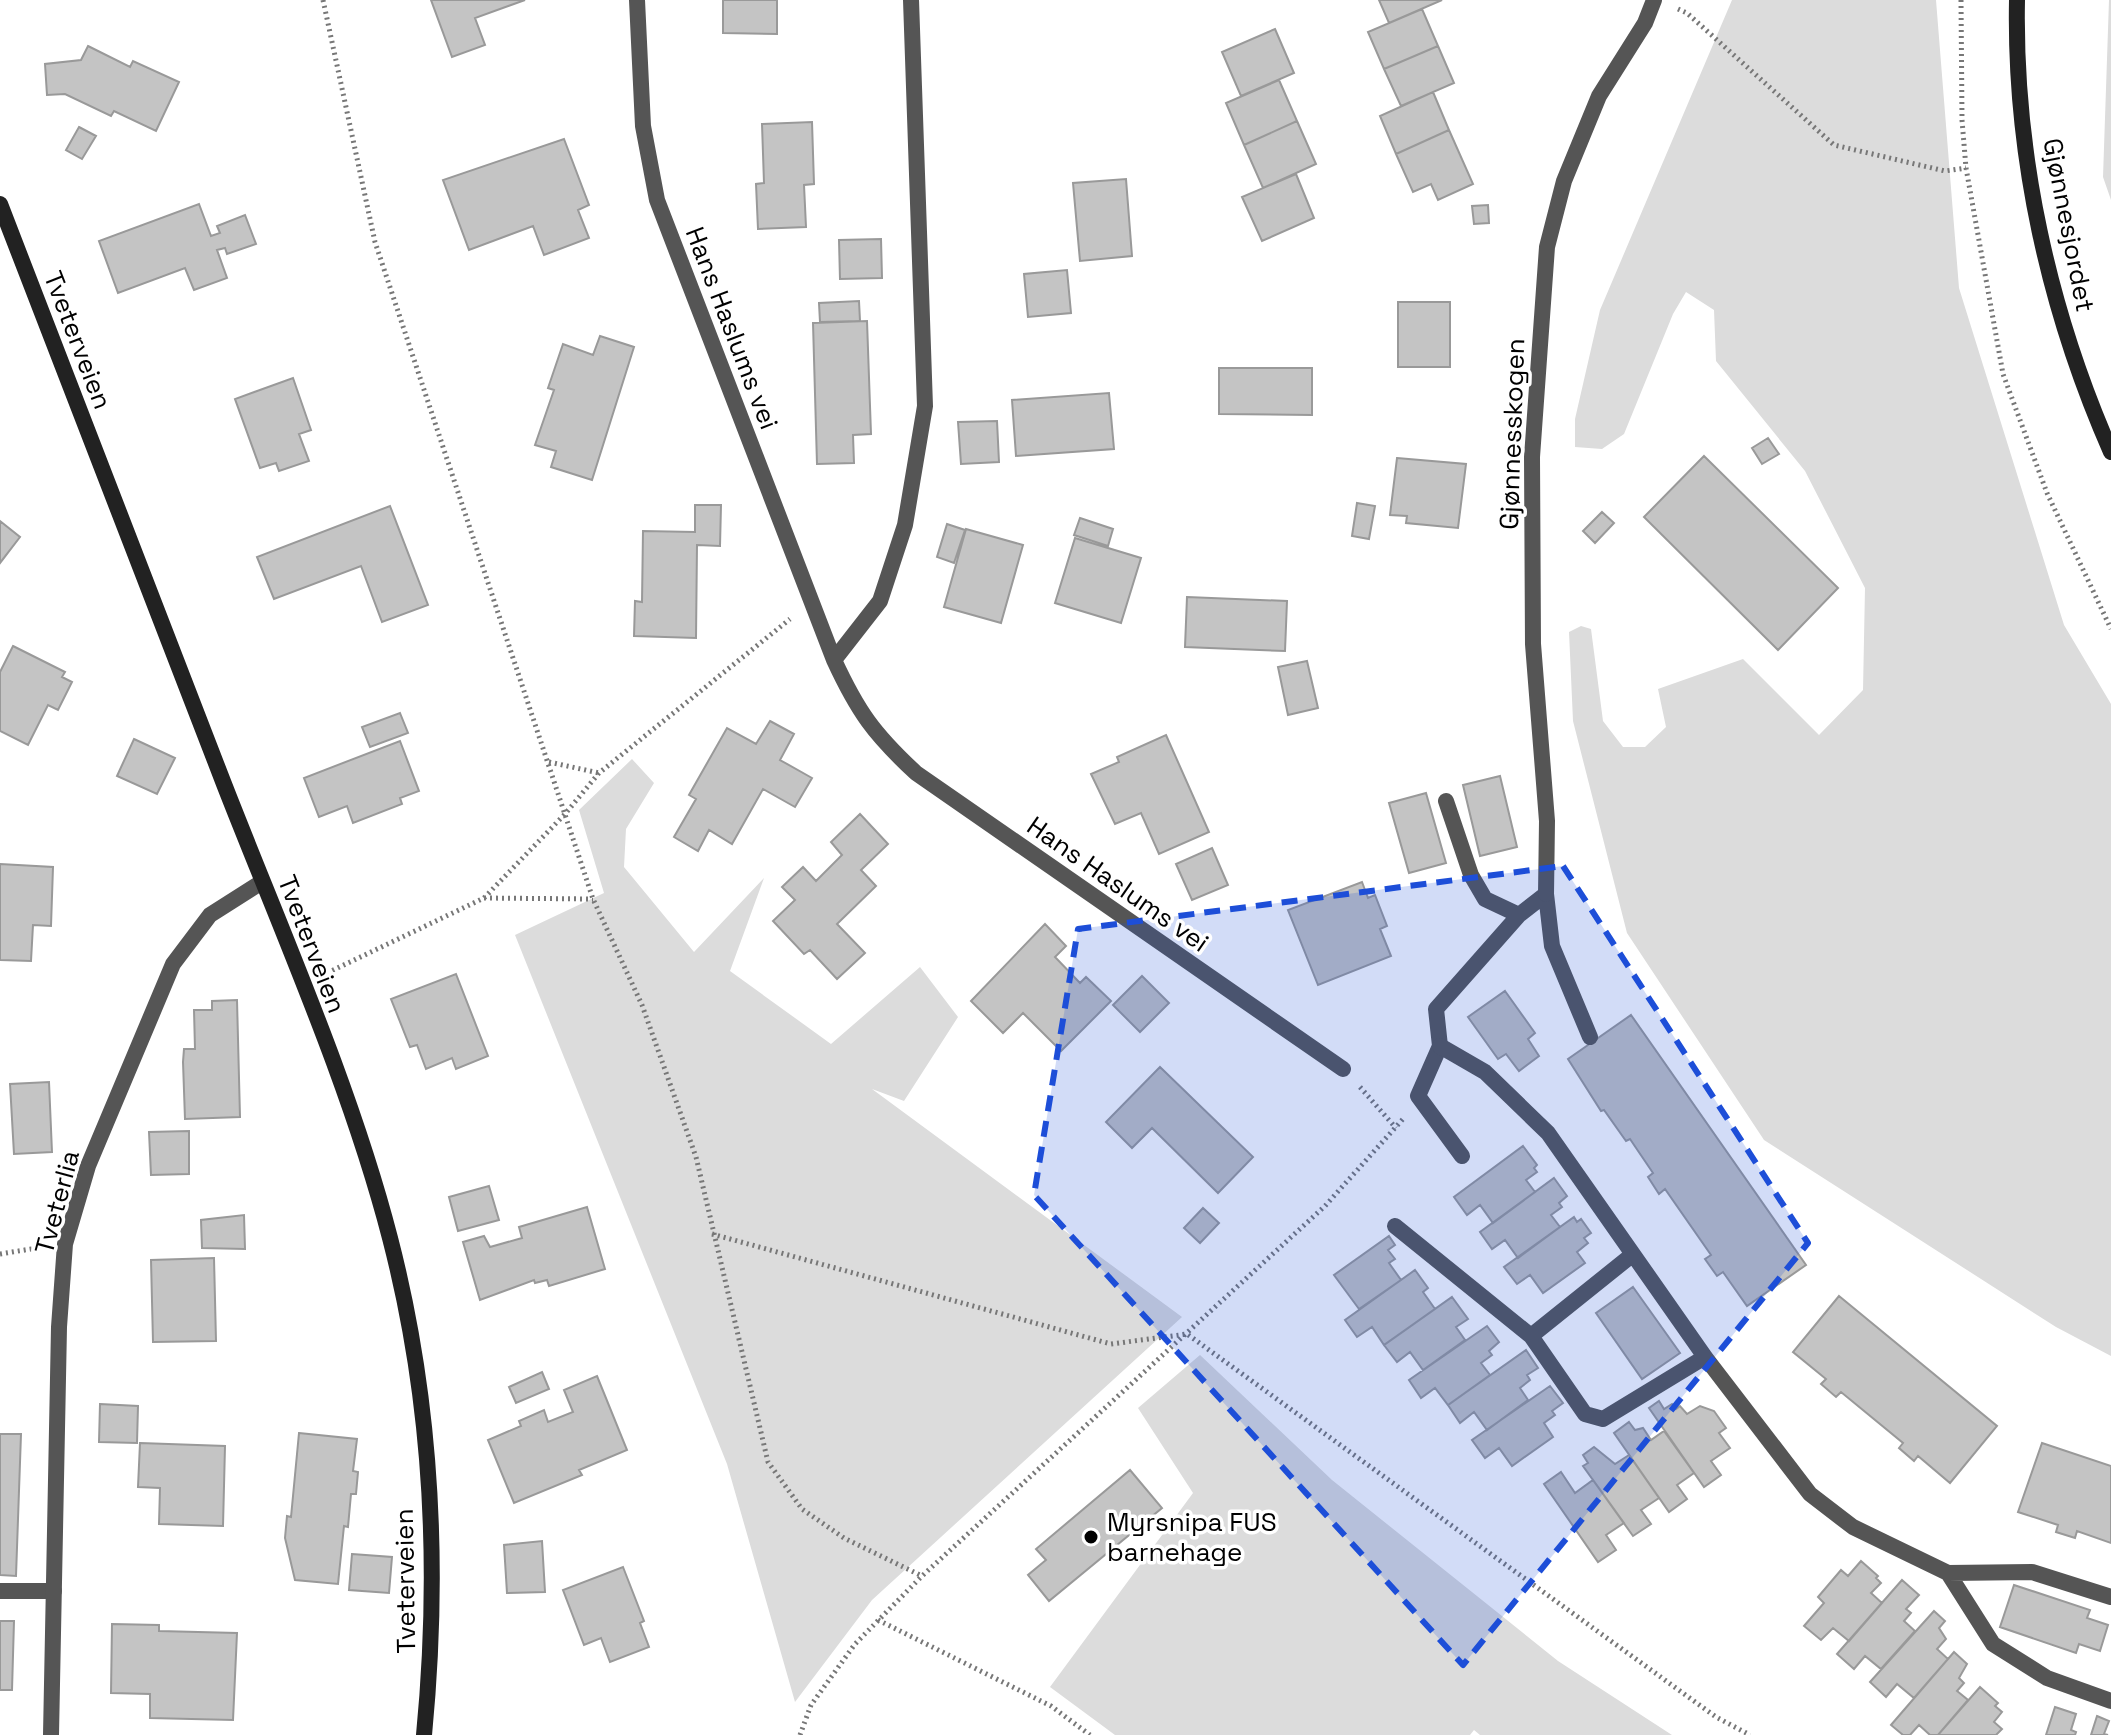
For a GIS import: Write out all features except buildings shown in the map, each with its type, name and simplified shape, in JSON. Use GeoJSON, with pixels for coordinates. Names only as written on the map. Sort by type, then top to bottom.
{"type":"FeatureCollection","features":[{"type":"Feature","properties":{"kind":"street","name":"Hans Haslums vei"},"geometry":{"type":"LineString","coordinates":[[637,0],[643,126],[657,200],[811,602],[858,711],[878,738],[916,773],[1343,1069]]}},
{"type":"Feature","properties":{"kind":"street"},"geometry":{"type":"LineString","coordinates":[[834,660],[880,601],[905,525],[925,406],[911,0]]}},
{"type":"Feature","properties":{"kind":"street","name":"Gjønnesskogen"},"geometry":{"type":"LineString","coordinates":[[1590,1037],[1552,946],[1546,894],[1547,821],[1533,644],[1532,457],[1547,247],[1564,181],[1599,96],[1645,23],[1654,0]]}},
{"type":"Feature","properties":{"kind":"street","name":"Gjønnesjordet"},"geometry":{"type":"LineString","coordinates":[[2017,0],[2022,103],[2042,241],[2069,342],[2111,452]]}},
{"type":"Feature","properties":{"kind":"street","name":"Tveterveien"},"geometry":{"type":"LineString","coordinates":[[0,204],[303,984],[390,1238],[414,1355],[427,1460],[433,1626],[424,1735]]}},
{"type":"Feature","properties":{"kind":"street"},"geometry":{"type":"LineString","coordinates":[[1446,801],[1471,875],[1485,899],[1519,915]]}},
{"type":"Feature","properties":{"kind":"street","name":"Tveterlia"},"geometry":{"type":"LineString","coordinates":[[51,1735],[59,1327],[65,1244],[88,1166],[173,964],[210,915],[262,882]]}},
{"type":"Feature","properties":{"kind":"street"},"geometry":{"type":"LineString","coordinates":[[1462,1156],[1418,1096],[1440,1046],[1436,1009],[1519,915],[1546,894]]}},
{"type":"Feature","properties":{"kind":"street"},"geometry":{"type":"LineString","coordinates":[[1440,1046],[1485,1072],[1548,1133],[1705,1357],[1810,1494],[1853,1527],[1948,1573],[2032,1572],[2111,1597]]}},
{"type":"Feature","properties":{"kind":"street"},"geometry":{"type":"LineString","coordinates":[[1395,1226],[1531,1336],[1585,1414],[1603,1419],[1705,1357]]}},
{"type":"Feature","properties":{"kind":"street"},"geometry":{"type":"LineString","coordinates":[[1531,1336],[1632,1255]]}},
{"type":"Feature","properties":{"kind":"street"},"geometry":{"type":"LineString","coordinates":[[1948,1573],[1993,1644],[2047,1678],[2111,1701]]}},
{"type":"Feature","properties":{"kind":"street"},"geometry":{"type":"LineString","coordinates":[[0,1591],[54,1591]]}},
{"type":"Feature","properties":{"kind":"path"},"geometry":{"type":"LineString","coordinates":[[323,0],[375,242],[593,899],[642,1005],[691,1143],[768,1462],[802,1509],[844,1538],[922,1576]]}},
{"type":"Feature","properties":{"kind":"path"},"geometry":{"type":"LineString","coordinates":[[1654,0],[1687,13],[1834,145],[1945,171],[1966,168]]}},
{"type":"Feature","properties":{"kind":"path"},"geometry":{"type":"LineString","coordinates":[[1961,0],[1962,120],[1966,168],[2003,374],[2047,493],[2111,629]]}},
{"type":"Feature","properties":{"kind":"path"},"geometry":{"type":"LineString","coordinates":[[303,984],[484,898],[565,814],[599,773],[811,602]]}},
{"type":"Feature","properties":{"kind":"path"},"geometry":{"type":"LineString","coordinates":[[549,762],[599,773]]}},
{"type":"Feature","properties":{"kind":"path"},"geometry":{"type":"LineString","coordinates":[[484,898],[593,899]]}},
{"type":"Feature","properties":{"kind":"path"},"geometry":{"type":"LineString","coordinates":[[1343,1069],[1396,1128]]}},
{"type":"Feature","properties":{"kind":"path"},"geometry":{"type":"LineString","coordinates":[[800,1735],[811,1705],[831,1673],[878,1620],[1325,1206],[1396,1128],[1418,1096]]}},
{"type":"Feature","properties":{"kind":"path"},"geometry":{"type":"LineString","coordinates":[[712,1234],[1111,1344],[1187,1334],[1716,1717],[1750,1735]]}},
{"type":"Feature","properties":{"kind":"path"},"geometry":{"type":"LineString","coordinates":[[0,1254],[65,1244]]}},
{"type":"Feature","properties":{"kind":"path"},"geometry":{"type":"LineString","coordinates":[[878,1620],[1051,1706],[1090,1735]]}},
{"type":"Feature","properties":{"kind":"highlighted area"},"geometry":{"type":"Polygon","coordinates":[[[1563,866],[1808,1243],[1463,1665],[1034,1195],[1078,929],[1563,866]]]}},
{"type":"Feature","properties":{"kind":"shaded area"},"geometry":{"type":"Polygon","coordinates":[[[1732,0],[1936,0],[1959,288],[2064,625],[2111,704],[2111,1356],[2056,1327],[1764,1140],[1627,933],[1573,721],[1569,632],[1581,626],[1591,629],[1603,721],[1623,747],[1645,747],[1666,727],[1658,689],[1743,659],[1819,735],[1863,690],[1865,588],[1805,471],[1716,361],[1714,310],[1686,292],[1673,314],[1624,434],[1602,449],[1575,447],[1575,419],[1600,310],[1732,0]]]}},
{"type":"Feature","properties":{"kind":"shaded area"},"geometry":{"type":"Polygon","coordinates":[[[2111,0],[2111,200],[2103,177],[2111,0]]]}},
{"type":"Feature","properties":{"kind":"shaded area"},"geometry":{"type":"Polygon","coordinates":[[[632,759],[654,783],[626,829],[624,867],[694,952],[764,878],[730,971],[831,1044],[920,967],[958,1017],[904,1101],[872,1089],[1182,1317],[872,1600],[795,1702],[727,1464],[515,935],[604,893],[579,810],[632,759]]]}},
{"type":"Feature","properties":{"kind":"shaded area"},"geometry":{"type":"Polygon","coordinates":[[[1200,1355],[1332,1480],[1558,1661],[1672,1735],[1480,1735],[1474,1730],[1470,1735],[1115,1735],[1050,1687],[1193,1493],[1138,1408],[1200,1355]]]}},
{"type":"Feature","properties":{"kind":"place","name":"Myrsnipa FUS barnehage"},"geometry":{"type":"Point","coordinates":[1091,1537]}}]}
